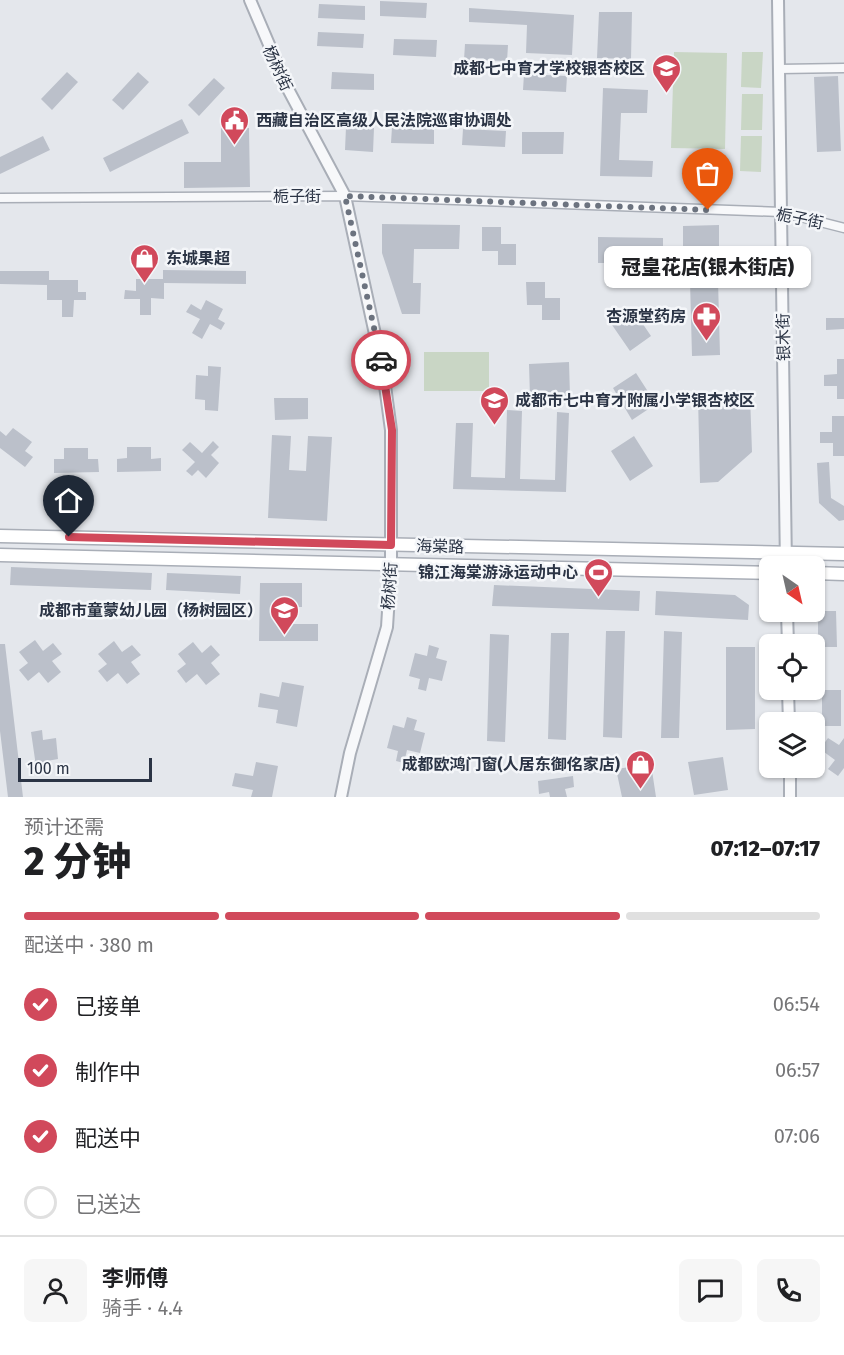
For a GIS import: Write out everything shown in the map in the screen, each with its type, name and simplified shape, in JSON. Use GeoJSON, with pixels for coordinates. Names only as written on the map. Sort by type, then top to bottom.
{"type":"FeatureCollection","features":[{"type":"Feature","properties":{"kind":"main road","name":"海棠路"},"geometry":{"type":"LineString","coordinates":[[0,536],[844,554]]}},
{"type":"Feature","properties":{"kind":"main road","name":"海棠路"},"geometry":{"type":"LineString","coordinates":[[0,555],[759,573]]}},
{"type":"Feature","properties":{"kind":"main road"},"geometry":{"type":"LineString","coordinates":[[825,573],[844,574]]}},
{"type":"Feature","properties":{"kind":"street","name":"杨树街"},"geometry":{"type":"LineString","coordinates":[[250,0],[288,89],[345,196],[383,371],[392,430],[391,564],[387,627],[350,753],[341,797]]}},
{"type":"Feature","properties":{"kind":"street","name":"银木街"},"geometry":{"type":"LineString","coordinates":[[778,0],[786,553]]}},
{"type":"Feature","properties":{"kind":"street"},"geometry":{"type":"LineString","coordinates":[[779,69],[844,68]]}},
{"type":"Feature","properties":{"kind":"street","name":"栀子街"},"geometry":{"type":"LineString","coordinates":[[0,198],[345,196],[781,212],[844,228]]}},
{"type":"Feature","properties":{"kind":"street"},"geometry":{"type":"LineString","coordinates":[[790,778],[790,797]]}},
{"type":"Feature","properties":{"kind":"green space"},"geometry":{"type":"Polygon","coordinates":[[[674,52],[727,53],[725,149],[671,148],[674,52]]]}},
{"type":"Feature","properties":{"kind":"green space"},"geometry":{"type":"Polygon","coordinates":[[[742,52],[763,52],[761,88],[741,87],[742,52]]]}},
{"type":"Feature","properties":{"kind":"green space"},"geometry":{"type":"Polygon","coordinates":[[[742,94],[763,94],[762,130],[741,130],[742,94]]]}},
{"type":"Feature","properties":{"kind":"green space"},"geometry":{"type":"Polygon","coordinates":[[[741,136],[762,136],[761,172],[740,171],[741,136]]]}},
{"type":"Feature","properties":{"kind":"green space"},"geometry":{"type":"Polygon","coordinates":[[[424,352],[489,352],[489,391],[424,391],[424,352]]]}},
{"type":"Feature","properties":{"kind":"building"},"geometry":{"type":"Polygon","coordinates":[[[380,1],[427,3],[426,18],[380,16],[380,1]]]}},
{"type":"Feature","properties":{"kind":"building"},"geometry":{"type":"Polygon","coordinates":[[[319,4],[365,6],[365,20],[318,18],[319,4]]]}},
{"type":"Feature","properties":{"kind":"building"},"geometry":{"type":"Polygon","coordinates":[[[469,8],[574,15],[572,55],[526,53],[527,25],[469,22],[469,8]]]}},
{"type":"Feature","properties":{"kind":"building"},"geometry":{"type":"Polygon","coordinates":[[[599,12],[632,12],[631,59],[597,58],[599,12]]]}},
{"type":"Feature","properties":{"kind":"building"},"geometry":{"type":"Polygon","coordinates":[[[318,32],[364,34],[363,48],[317,46],[318,32]]]}},
{"type":"Feature","properties":{"kind":"building"},"geometry":{"type":"Polygon","coordinates":[[[394,39],[437,40],[436,57],[393,55],[394,39]]]}},
{"type":"Feature","properties":{"kind":"building"},"geometry":{"type":"Polygon","coordinates":[[[465,44],[508,45],[507,61],[464,60],[465,44]]]}},
{"type":"Feature","properties":{"kind":"building"},"geometry":{"type":"Polygon","coordinates":[[[67,72],[78,82],[52,110],[41,99],[67,72]]]}},
{"type":"Feature","properties":{"kind":"building"},"geometry":{"type":"Polygon","coordinates":[[[138,72],[149,82],[123,110],[112,100],[138,72]]]}},
{"type":"Feature","properties":{"kind":"building"},"geometry":{"type":"Polygon","coordinates":[[[332,72],[374,74],[374,90],[331,89],[332,72]]]}},
{"type":"Feature","properties":{"kind":"building"},"geometry":{"type":"Polygon","coordinates":[[[524,74],[567,76],[566,92],[523,90],[524,74]]]}},
{"type":"Feature","properties":{"kind":"building"},"geometry":{"type":"Polygon","coordinates":[[[838,76],[841,151],[817,152],[814,77],[838,76]]]}},
{"type":"Feature","properties":{"kind":"building"},"geometry":{"type":"Polygon","coordinates":[[[214,78],[225,88],[199,116],[188,105],[214,78]]]}},
{"type":"Feature","properties":{"kind":"building"},"geometry":{"type":"Polygon","coordinates":[[[603,88],[648,90],[647,113],[621,113],[619,160],[653,161],[652,177],[600,176],[603,88]]]}},
{"type":"Feature","properties":{"kind":"building"},"geometry":{"type":"Polygon","coordinates":[[[182,119],[189,133],[110,172],[103,158],[182,119]]]}},
{"type":"Feature","properties":{"kind":"building"},"geometry":{"type":"Polygon","coordinates":[[[346,127],[374,128],[373,152],[345,150],[346,127]]]}},
{"type":"Feature","properties":{"kind":"building"},"geometry":{"type":"Polygon","coordinates":[[[392,127],[434,128],[434,144],[391,143],[392,127]]]}},
{"type":"Feature","properties":{"kind":"building","name":"西藏自治区高级人民法院巡审协调处"},"geometry":{"type":"Polygon","coordinates":[[[221,128],[249,128],[250,187],[184,188],[184,162],[221,162],[221,128]]]}},
{"type":"Feature","properties":{"kind":"building"},"geometry":{"type":"Polygon","coordinates":[[[463,129],[506,131],[505,147],[462,145],[463,129]]]}},
{"type":"Feature","properties":{"kind":"building"},"geometry":{"type":"Polygon","coordinates":[[[522,132],[564,132],[563,154],[522,154],[522,132]]]}},
{"type":"Feature","properties":{"kind":"building"},"geometry":{"type":"Polygon","coordinates":[[[43,136],[50,150],[0,174],[0,157],[43,136]]]}},
{"type":"Feature","properties":{"kind":"building"},"geometry":{"type":"Polygon","coordinates":[[[382,224],[460,225],[459,249],[414,249],[413,283],[421,283],[420,314],[402,314],[382,253],[382,224]]]}},
{"type":"Feature","properties":{"kind":"building"},"geometry":{"type":"Polygon","coordinates":[[[719,225],[719,252],[683,253],[683,226],[719,225]]]}},
{"type":"Feature","properties":{"kind":"building"},"geometry":{"type":"Polygon","coordinates":[[[482,227],[501,227],[501,244],[516,244],[516,265],[498,265],[498,251],[482,251],[482,227]]]}},
{"type":"Feature","properties":{"kind":"building"},"geometry":{"type":"Polygon","coordinates":[[[598,237],[663,238],[663,263],[598,263],[598,237]]]}},
{"type":"Feature","properties":{"kind":"building"},"geometry":{"type":"Polygon","coordinates":[[[163,270],[246,271],[246,284],[164,283],[164,299],[151,298],[151,315],[140,315],[140,299],[124,299],[125,290],[136,291],[136,279],[163,279],[163,270]]]}},
{"type":"Feature","properties":{"kind":"building"},"geometry":{"type":"Polygon","coordinates":[[[0,271],[49,271],[49,280],[78,280],[78,292],[86,292],[86,300],[74,300],[73,317],[62,317],[62,300],[47,300],[47,285],[0,284],[0,271]]]}},
{"type":"Feature","properties":{"kind":"building"},"geometry":{"type":"Polygon","coordinates":[[[718,280],[720,355],[692,356],[690,281],[718,280]]]}},
{"type":"Feature","properties":{"kind":"building"},"geometry":{"type":"Polygon","coordinates":[[[526,282],[545,282],[545,298],[560,298],[560,320],[542,320],[542,305],[527,305],[526,282]]]}},
{"type":"Feature","properties":{"kind":"building"},"geometry":{"type":"Polygon","coordinates":[[[206,300],[223,309],[218,319],[225,323],[221,330],[210,324],[202,339],[192,333],[200,319],[186,312],[191,304],[201,310],[206,300]]]}},
{"type":"Feature","properties":{"kind":"building"},"geometry":{"type":"Polygon","coordinates":[[[632,308],[651,336],[630,351],[610,322],[632,308]]]}},
{"type":"Feature","properties":{"kind":"building"},"geometry":{"type":"Polygon","coordinates":[[[826,318],[844,318],[844,329],[826,330],[826,318]]]}},
{"type":"Feature","properties":{"kind":"building"},"geometry":{"type":"Polygon","coordinates":[[[837,359],[844,359],[844,399],[837,399],[837,386],[824,386],[824,375],[837,374],[837,359]]]}},
{"type":"Feature","properties":{"kind":"building"},"geometry":{"type":"Polygon","coordinates":[[[569,362],[570,396],[530,397],[529,364],[569,362]]]}},
{"type":"Feature","properties":{"kind":"building"},"geometry":{"type":"Polygon","coordinates":[[[208,366],[221,367],[218,411],[205,410],[205,400],[195,399],[196,375],[208,376],[208,366]]]}},
{"type":"Feature","properties":{"kind":"building"},"geometry":{"type":"Polygon","coordinates":[[[636,373],[656,404],[632,420],[613,388],[636,373]]]}},
{"type":"Feature","properties":{"kind":"building"},"geometry":{"type":"Polygon","coordinates":[[[750,395],[752,452],[718,482],[700,483],[698,397],[750,395]]]}},
{"type":"Feature","properties":{"kind":"building"},"geometry":{"type":"Polygon","coordinates":[[[274,398],[308,398],[308,419],[275,420],[274,398]]]}},
{"type":"Feature","properties":{"kind":"building"},"geometry":{"type":"Polygon","coordinates":[[[507,410],[522,411],[520,479],[555,480],[557,412],[569,413],[566,492],[453,489],[456,423],[473,423],[471,477],[505,478],[507,410]]]}},
{"type":"Feature","properties":{"kind":"building"},"geometry":{"type":"Polygon","coordinates":[[[832,416],[844,416],[844,456],[833,456],[833,443],[820,443],[820,432],[832,432],[832,416]]]}},
{"type":"Feature","properties":{"kind":"building"},"geometry":{"type":"Polygon","coordinates":[[[13,428],[32,442],[25,451],[33,457],[25,467],[0,448],[0,431],[6,436],[13,428]]]}},
{"type":"Feature","properties":{"kind":"building"},"geometry":{"type":"Polygon","coordinates":[[[272,435],[291,436],[289,470],[306,471],[308,436],[332,437],[327,521],[268,518],[272,435]]]}},
{"type":"Feature","properties":{"kind":"building"},"geometry":{"type":"Polygon","coordinates":[[[634,436],[653,466],[630,481],[611,451],[634,436]]]}},
{"type":"Feature","properties":{"kind":"building"},"geometry":{"type":"Polygon","coordinates":[[[213,441],[219,447],[211,455],[219,463],[206,478],[198,470],[192,476],[186,471],[195,462],[182,450],[190,442],[202,453],[213,441]]]}},
{"type":"Feature","properties":{"kind":"building"},"geometry":{"type":"Polygon","coordinates":[[[127,447],[151,447],[151,459],[161,458],[161,471],[117,472],[117,459],[127,458],[127,447]]]}},
{"type":"Feature","properties":{"kind":"building"},"geometry":{"type":"Polygon","coordinates":[[[64,448],[88,448],[88,459],[98,459],[99,472],[54,473],[54,459],[64,459],[64,448]]]}},
{"type":"Feature","properties":{"kind":"building"},"geometry":{"type":"Polygon","coordinates":[[[829,462],[831,498],[844,506],[844,520],[839,521],[819,503],[817,463],[829,462]]]}},
{"type":"Feature","properties":{"kind":"building"},"geometry":{"type":"Polygon","coordinates":[[[11,567],[152,573],[151,590],[10,585],[11,567]]]}},
{"type":"Feature","properties":{"kind":"building"},"geometry":{"type":"Polygon","coordinates":[[[167,573],[241,576],[240,594],[166,590],[167,573]]]}},
{"type":"Feature","properties":{"kind":"building"},"geometry":{"type":"Polygon","coordinates":[[[260,583],[302,583],[302,607],[282,607],[282,624],[318,624],[318,641],[259,641],[260,583]]]}},
{"type":"Feature","properties":{"kind":"building"},"geometry":{"type":"Polygon","coordinates":[[[494,585],[640,591],[639,611],[492,606],[494,585]]]}},
{"type":"Feature","properties":{"kind":"building"},"geometry":{"type":"Polygon","coordinates":[[[656,591],[735,595],[749,605],[748,620],[655,615],[656,591]]]}},
{"type":"Feature","properties":{"kind":"building"},"geometry":{"type":"Polygon","coordinates":[[[825,611],[836,611],[837,647],[825,647],[825,634],[818,634],[818,622],[825,622],[825,611]]]}},
{"type":"Feature","properties":{"kind":"building"},"geometry":{"type":"Polygon","coordinates":[[[606,631],[625,631],[622,738],[603,737],[606,631]]]}},
{"type":"Feature","properties":{"kind":"building"},"geometry":{"type":"Polygon","coordinates":[[[664,631],[682,632],[679,738],[661,738],[664,631]]]}},
{"type":"Feature","properties":{"kind":"building"},"geometry":{"type":"Polygon","coordinates":[[[551,633],[569,633],[566,740],[548,739],[551,633]]]}},
{"type":"Feature","properties":{"kind":"building"},"geometry":{"type":"Polygon","coordinates":[[[490,634],[509,635],[505,742],[487,741],[490,634]]]}},
{"type":"Feature","properties":{"kind":"building"},"geometry":{"type":"Polygon","coordinates":[[[35,640],[43,651],[53,643],[62,654],[52,661],[61,672],[48,683],[39,672],[28,681],[19,670],[28,663],[19,652],[35,640]]]}},
{"type":"Feature","properties":{"kind":"building"},"geometry":{"type":"Polygon","coordinates":[[[114,641],[122,652],[132,645],[141,655],[131,662],[140,674],[127,684],[118,673],[107,682],[98,671],[107,664],[98,654],[114,641]]]}},
{"type":"Feature","properties":{"kind":"building"},"geometry":{"type":"Polygon","coordinates":[[[193,642],[202,653],[211,645],[220,655],[211,663],[220,674],[206,685],[197,674],[186,683],[177,671],[186,664],[178,654],[193,642]]]}},
{"type":"Feature","properties":{"kind":"building"},"geometry":{"type":"Polygon","coordinates":[[[0,644],[5,644],[23,797],[8,797],[0,731],[0,644]]]}},
{"type":"Feature","properties":{"kind":"building"},"geometry":{"type":"Polygon","coordinates":[[[429,645],[439,648],[436,658],[447,661],[442,681],[429,678],[426,691],[418,689],[420,679],[409,676],[415,653],[427,656],[429,645]]]}},
{"type":"Feature","properties":{"kind":"building"},"geometry":{"type":"Polygon","coordinates":[[[726,647],[755,647],[755,729],[726,730],[726,647]]]}},
{"type":"Feature","properties":{"kind":"building"},"geometry":{"type":"Polygon","coordinates":[[[282,682],[304,686],[297,727],[276,723],[278,710],[258,707],[260,693],[279,697],[282,682]]]}},
{"type":"Feature","properties":{"kind":"building"},"geometry":{"type":"Polygon","coordinates":[[[825,690],[841,690],[841,726],[825,726],[825,712],[822,712],[825,690]]]}},
{"type":"Feature","properties":{"kind":"building"},"geometry":{"type":"Polygon","coordinates":[[[407,717],[417,720],[414,730],[425,733],[420,753],[407,750],[404,763],[396,761],[398,751],[387,748],[393,725],[404,728],[407,717]]]}},
{"type":"Feature","properties":{"kind":"building"},"geometry":{"type":"Polygon","coordinates":[[[42,730],[43,740],[56,738],[58,759],[47,761],[48,771],[37,773],[31,732],[42,730]]]}},
{"type":"Feature","properties":{"kind":"building"},"geometry":{"type":"Polygon","coordinates":[[[828,738],[839,745],[844,738],[844,768],[838,776],[828,769],[835,760],[825,753],[825,742],[828,738]]]}},
{"type":"Feature","properties":{"kind":"building"},"geometry":{"type":"Polygon","coordinates":[[[723,757],[728,790],[694,795],[688,762],[723,757]]]}},
{"type":"Feature","properties":{"kind":"building"},"geometry":{"type":"Polygon","coordinates":[[[256,762],[278,766],[272,797],[251,797],[253,790],[232,786],[235,773],[253,776],[256,762]]]}},
{"type":"Feature","properties":{"kind":"building"},"geometry":{"type":"Polygon","coordinates":[[[651,764],[656,797],[622,797],[616,769],[651,764]]]}},
{"type":"Feature","properties":{"kind":"building"},"geometry":{"type":"Polygon","coordinates":[[[573,776],[574,787],[565,789],[567,797],[550,797],[549,792],[539,794],[538,781],[573,776]]]}},
{"type":"Feature","properties":{"kind":"way so far"},"geometry":{"type":"LineString","coordinates":[[381,360],[364,294],[345,196],[708,210]]}},
{"type":"Feature","properties":{"kind":"place","name":"成都七中育才学校银杏校区"},"geometry":{"type":"Point","coordinates":[666,94]}},
{"type":"Feature","properties":{"kind":"place","name":"西藏自治区高级人民法院巡审协调处"},"geometry":{"type":"Point","coordinates":[235,146]}},
{"type":"Feature","properties":{"kind":"place","name":"冠皇花店(银木街店)"},"geometry":{"type":"Point","coordinates":[708,210]}},
{"type":"Feature","properties":{"kind":"place","name":"东城果超"},"geometry":{"type":"Point","coordinates":[145,284]}},
{"type":"Feature","properties":{"kind":"place","name":"杏源堂药房"},"geometry":{"type":"Point","coordinates":[707,342]}},
{"type":"Feature","properties":{"kind":"place","name":"成都市七中育才附属小学银杏校区"},"geometry":{"type":"Point","coordinates":[494,426]}},
{"type":"Feature","properties":{"kind":"place","name":"锦江海棠游泳运动中心"},"geometry":{"type":"Point","coordinates":[599,598]}},
{"type":"Feature","properties":{"kind":"place","name":"成都市童蒙幼儿园（杨树园区）"},"geometry":{"type":"Point","coordinates":[284,636]}},
{"type":"Feature","properties":{"kind":"place","name":"成都欧鸿门窗(人居东御佲家店)"},"geometry":{"type":"Point","coordinates":[641,790]}},
{"type":"Feature","properties":{"kind":"route"},"geometry":{"type":"LineString","coordinates":[[69,537],[391,545],[392,430],[381,360]]}}]}
